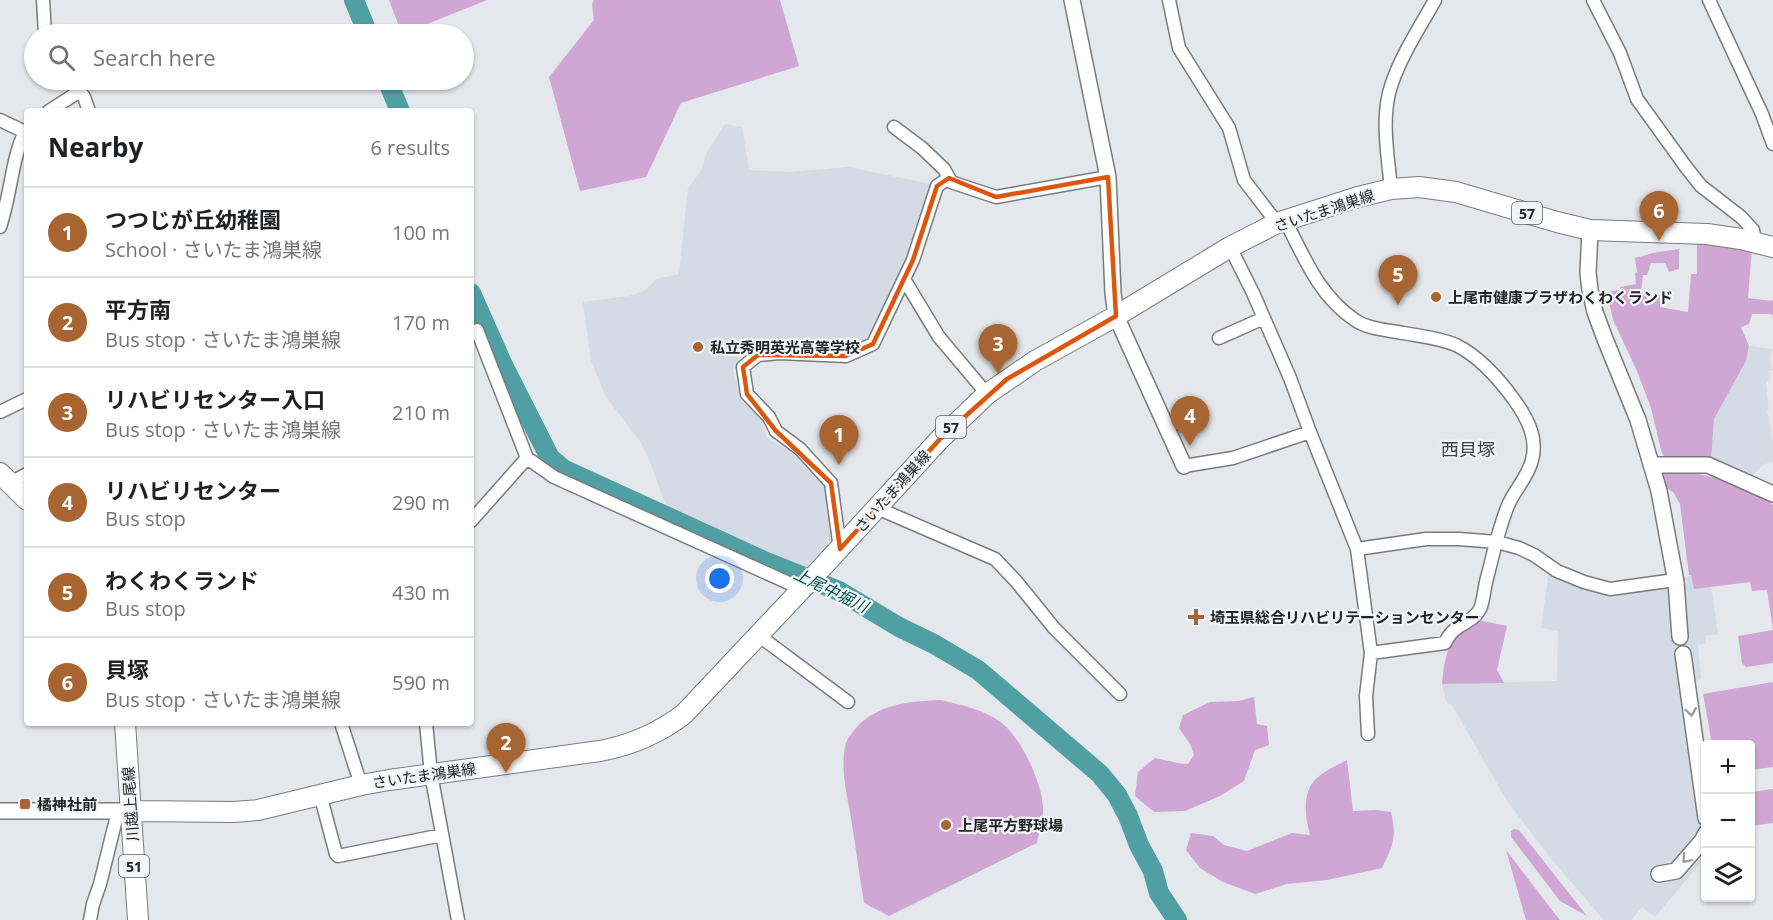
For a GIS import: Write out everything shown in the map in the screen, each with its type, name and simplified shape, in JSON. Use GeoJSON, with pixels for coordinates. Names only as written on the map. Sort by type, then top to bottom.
{"type":"FeatureCollection","features":[{"type":"Feature","properties":{"kind":"main road","name":"さいたま鴻巣線"},"geometry":{"type":"LineString","coordinates":[[124,811],[234,812],[258,810],[361,785],[600,751],[621,747],[646,738],[684,714],[840,549],[947,431],[987,394],[1035,361],[1116,316],[1230,247],[1281,222],[1358,197],[1391,189],[1419,187],[1456,192],[1590,230],[1707,234],[1764,244]]}},
{"type":"Feature","properties":{"kind":"main road"},"geometry":{"type":"LineString","coordinates":[[12,477],[24,495]]}},
{"type":"Feature","properties":{"kind":"main road","name":"川越上尾線"},"geometry":{"type":"LineString","coordinates":[[125,726],[124,811],[138,920]]}},
{"type":"Feature","properties":{"kind":"street"},"geometry":{"type":"LineString","coordinates":[[43,0],[44,24]]}},
{"type":"Feature","properties":{"kind":"street"},"geometry":{"type":"LineString","coordinates":[[1072,0],[1108,177],[1116,316],[1184,466],[1233,458],[1310,432]]}},
{"type":"Feature","properties":{"kind":"street"},"geometry":{"type":"LineString","coordinates":[[1169,0],[1179,48],[1229,128],[1244,180],[1281,222],[1315,280],[1330,299],[1363,324],[1439,340],[1455,345],[1472,355],[1498,379],[1525,415],[1531,429],[1534,446],[1532,460],[1523,481],[1507,506],[1476,615],[1455,628],[1445,643],[1371,653]]}},
{"type":"Feature","properties":{"kind":"street"},"geometry":{"type":"LineString","coordinates":[[1391,189],[1386,132],[1387,105],[1392,84],[1435,0]]}},
{"type":"Feature","properties":{"kind":"street"},"geometry":{"type":"LineString","coordinates":[[1593,0],[1620,53],[1636,99],[1701,186],[1741,217],[1764,244]]}},
{"type":"Feature","properties":{"kind":"street"},"geometry":{"type":"LineString","coordinates":[[1709,0],[1768,112],[1773,144]]}},
{"type":"Feature","properties":{"kind":"street"},"geometry":{"type":"LineString","coordinates":[[54,108],[81,91],[88,108]]}},
{"type":"Feature","properties":{"kind":"street"},"geometry":{"type":"LineString","coordinates":[[0,120],[24,130]]}},
{"type":"Feature","properties":{"kind":"street"},"geometry":{"type":"LineString","coordinates":[[894,127],[922,148],[944,169],[951,182],[996,197],[1108,177]]}},
{"type":"Feature","properties":{"kind":"street"},"geometry":{"type":"LineString","coordinates":[[0,227],[19,146],[24,135]]}},
{"type":"Feature","properties":{"kind":"street"},"geometry":{"type":"LineString","coordinates":[[840,549],[831,483],[800,449],[776,431],[769,417],[747,394],[743,367],[758,355],[779,353],[846,356],[873,344],[914,260],[937,186],[949,178]]}},
{"type":"Feature","properties":{"kind":"street"},"geometry":{"type":"LineString","coordinates":[[1590,230],[1588,273],[1595,312],[1638,420],[1661,499],[1675,580],[1680,637]]}},
{"type":"Feature","properties":{"kind":"street"},"geometry":{"type":"LineString","coordinates":[[1230,247],[1290,378],[1358,549],[1371,653],[1366,696],[1368,734]]}},
{"type":"Feature","properties":{"kind":"street"},"geometry":{"type":"LineString","coordinates":[[904,279],[939,337],[987,394]]}},
{"type":"Feature","properties":{"kind":"street"},"geometry":{"type":"LineString","coordinates":[[1219,338],[1264,318]]}},
{"type":"Feature","properties":{"kind":"street"},"geometry":{"type":"LineString","coordinates":[[477,330],[527,458],[554,477],[808,582]]}},
{"type":"Feature","properties":{"kind":"street"},"geometry":{"type":"LineString","coordinates":[[0,412],[24,400]]}},
{"type":"Feature","properties":{"kind":"street"},"geometry":{"type":"LineString","coordinates":[[474,518],[527,458]]}},
{"type":"Feature","properties":{"kind":"street"},"geometry":{"type":"LineString","coordinates":[[1651,465],[1708,465],[1773,494]]}},
{"type":"Feature","properties":{"kind":"street"},"geometry":{"type":"LineString","coordinates":[[877,508],[995,559],[1054,628],[1120,694]]}},
{"type":"Feature","properties":{"kind":"street"},"geometry":{"type":"LineString","coordinates":[[1358,549],[1426,539],[1497,542],[1534,555],[1566,575],[1610,589],[1675,580]]}},
{"type":"Feature","properties":{"kind":"street"},"geometry":{"type":"LineString","coordinates":[[758,635],[848,702]]}},
{"type":"Feature","properties":{"kind":"street"},"geometry":{"type":"LineString","coordinates":[[1683,654],[1703,794]]}},
{"type":"Feature","properties":{"kind":"street"},"geometry":{"type":"LineString","coordinates":[[342,726],[361,785]]}},
{"type":"Feature","properties":{"kind":"street"},"geometry":{"type":"LineString","coordinates":[[426,726],[431,774],[458,920]]}},
{"type":"Feature","properties":{"kind":"street"},"geometry":{"type":"LineString","coordinates":[[320,794],[338,856],[442,835]]}},
{"type":"Feature","properties":{"kind":"street"},"geometry":{"type":"LineString","coordinates":[[0,811],[124,811],[93,904],[90,920]]}},
{"type":"Feature","properties":{"kind":"street"},"geometry":{"type":"LineString","coordinates":[[1659,874],[1676,871],[1701,842]]}},
{"type":"Feature","properties":{"kind":"highlighted area"},"geometry":{"type":"Polygon","coordinates":[[[1108,177],[1116,316],[1007,379],[940,439],[840,549],[831,483],[776,431],[747,394],[743,367],[758,355],[846,356],[873,344],[913,260],[937,186],[949,178],[996,197],[1108,177]]]}},
{"type":"Feature","properties":{"kind":"shaded area"},"geometry":{"type":"Polygon","coordinates":[[[389,0],[487,0],[427,24],[398,24],[389,0]]]}},
{"type":"Feature","properties":{"kind":"shaded area"},"geometry":{"type":"Polygon","coordinates":[[[594,0],[780,0],[799,66],[681,103],[646,177],[580,191],[549,77],[594,20],[592,4],[594,0]]]}},
{"type":"Feature","properties":{"kind":"shaded area","name":"私立秀明英光高等学校"},"geometry":{"type":"Polygon","coordinates":[[[725,124],[742,127],[749,170],[791,172],[848,167],[931,184],[932,190],[908,258],[868,336],[852,347],[763,348],[741,356],[733,370],[742,401],[761,419],[767,438],[791,452],[825,488],[831,539],[804,570],[667,509],[640,441],[606,397],[591,361],[583,302],[629,296],[646,290],[656,279],[679,274],[688,188],[701,171],[706,154],[725,124]]]}},
{"type":"Feature","properties":{"kind":"shaded area"},"geometry":{"type":"Polygon","coordinates":[[[1697,243],[1719,243],[1752,248],[1748,298],[1772,301],[1773,299],[1773,316],[1771,314],[1752,314],[1749,324],[1741,327],[1749,346],[1746,361],[1714,419],[1711,460],[1664,457],[1651,408],[1637,371],[1613,320],[1607,292],[1619,290],[1619,292],[1630,292],[1620,291],[1620,287],[1636,284],[1635,258],[1679,249],[1679,269],[1669,272],[1665,263],[1651,263],[1647,275],[1643,275],[1641,292],[1660,295],[1660,307],[1688,312],[1691,274],[1697,274],[1697,243]]]}},
{"type":"Feature","properties":{"kind":"shaded area"},"geometry":{"type":"Polygon","coordinates":[[[1750,346],[1772,349],[1770,362],[1773,370],[1769,371],[1770,381],[1766,382],[1769,410],[1767,411],[1773,440],[1773,461],[1763,465],[1751,477],[1711,460],[1714,419],[1746,361],[1750,346]]]}},
{"type":"Feature","properties":{"kind":"shaded area"},"geometry":{"type":"Polygon","coordinates":[[[1693,473],[1726,480],[1773,506],[1773,630],[1767,590],[1752,591],[1750,582],[1694,589],[1691,575],[1689,575],[1680,504],[1673,492],[1661,485],[1662,474],[1693,473]]]}},
{"type":"Feature","properties":{"kind":"shaded area"},"geometry":{"type":"Polygon","coordinates":[[[1549,570],[1593,590],[1658,587],[1691,575],[1694,589],[1711,586],[1718,634],[1705,636],[1706,643],[1698,645],[1701,679],[1694,681],[1702,740],[1701,863],[1655,917],[1642,907],[1631,920],[1604,920],[1553,861],[1507,801],[1452,705],[1447,703],[1445,698],[1442,684],[1557,681],[1558,631],[1541,628],[1549,570]]]}},
{"type":"Feature","properties":{"kind":"shaded area"},"geometry":{"type":"Polygon","coordinates":[[[1478,620],[1507,626],[1497,670],[1504,683],[1442,684],[1450,647],[1460,634],[1478,620]]]}},
{"type":"Feature","properties":{"kind":"shaded area"},"geometry":{"type":"Polygon","coordinates":[[[1773,630],[1773,663],[1746,667],[1742,663],[1738,636],[1773,630]]]}},
{"type":"Feature","properties":{"kind":"shaded area"},"geometry":{"type":"Polygon","coordinates":[[[1773,682],[1773,767],[1755,769],[1755,740],[1711,740],[1703,694],[1773,682]]]}},
{"type":"Feature","properties":{"kind":"shaded area"},"geometry":{"type":"Polygon","coordinates":[[[1254,697],[1257,724],[1267,726],[1269,745],[1255,750],[1244,781],[1220,796],[1185,811],[1154,812],[1135,796],[1138,772],[1155,758],[1188,764],[1194,755],[1190,744],[1179,728],[1183,715],[1210,702],[1239,701],[1254,697]]]}},
{"type":"Feature","properties":{"kind":"shaded area","name":"上尾平方野球場"},"geometry":{"type":"Polygon","coordinates":[[[941,700],[973,708],[988,715],[1002,723],[1017,740],[1039,785],[1043,815],[1037,843],[889,916],[864,903],[844,777],[844,751],[848,739],[856,728],[874,714],[895,705],[941,700]]]}},
{"type":"Feature","properties":{"kind":"shaded area"},"geometry":{"type":"Polygon","coordinates":[[[1347,760],[1353,811],[1391,812],[1394,828],[1393,841],[1382,868],[1327,880],[1287,884],[1255,894],[1223,882],[1200,868],[1186,850],[1191,833],[1213,836],[1224,845],[1247,851],[1292,833],[1310,835],[1306,812],[1309,789],[1321,774],[1347,760]]]}},
{"type":"Feature","properties":{"kind":"shaded area"},"geometry":{"type":"Polygon","coordinates":[[[1773,789],[1773,823],[1755,825],[1755,791],[1773,789]]]}},
{"type":"Feature","properties":{"kind":"shaded area"},"geometry":{"type":"Polygon","coordinates":[[[1519,830],[1587,916],[1560,901],[1511,837],[1511,831],[1519,830]]]}},
{"type":"Feature","properties":{"kind":"shaded area"},"geometry":{"type":"Polygon","coordinates":[[[1506,850],[1555,914],[1560,920],[1526,920],[1506,850]]]}},
{"type":"Feature","properties":{"kind":"waterway","name":"上尾中堀川"},"geometry":{"type":"LineString","coordinates":[[354,0],[364,24]]}},
{"type":"Feature","properties":{"kind":"waterway","name":"上尾中堀川"},"geometry":{"type":"LineString","coordinates":[[391,90],[399,108]]}},
{"type":"Feature","properties":{"kind":"waterway","name":"上尾中堀川"},"geometry":{"type":"LineString","coordinates":[[474,300],[502,363],[550,458],[563,469],[764,561],[839,591],[978,670],[1100,774],[1117,795],[1153,871],[1159,893],[1177,920]]}},
{"type":"Feature","properties":{"kind":"place","name":"貝塚"},"geometry":{"type":"Point","coordinates":[1659,241]}},
{"type":"Feature","properties":{"kind":"place","name":"上尾市健康プラザわくわくランド"},"geometry":{"type":"Point","coordinates":[1436,297]}},
{"type":"Feature","properties":{"kind":"place","name":"わくわくランド"},"geometry":{"type":"Point","coordinates":[1398,305]}},
{"type":"Feature","properties":{"kind":"place","name":"私立秀明英光高等学校"},"geometry":{"type":"Point","coordinates":[698,347]}},
{"type":"Feature","properties":{"kind":"place","name":"リハビリセンター入口"},"geometry":{"type":"Point","coordinates":[998,374]}},
{"type":"Feature","properties":{"kind":"place","name":"リハビリセンター"},"geometry":{"type":"Point","coordinates":[1190,446]}},
{"type":"Feature","properties":{"kind":"place","name":"つつじが丘幼稚園"},"geometry":{"type":"Point","coordinates":[839,465]}},
{"type":"Feature","properties":{"kind":"place","name":"埼玉県総合リハビリテーションセンター"},"geometry":{"type":"Point","coordinates":[1196,617]}},
{"type":"Feature","properties":{"kind":"place","name":"平方南"},"geometry":{"type":"Point","coordinates":[506,773]}},
{"type":"Feature","properties":{"kind":"place","name":"橘神社前"},"geometry":{"type":"Point","coordinates":[25,804]}},
{"type":"Feature","properties":{"kind":"place","name":"上尾平方野球場"},"geometry":{"type":"Point","coordinates":[946,825]}},
{"type":"Feature","properties":{"kind":"district","name":"西貝塚"},"geometry":{"type":"Point","coordinates":[1468,449]}}]}
